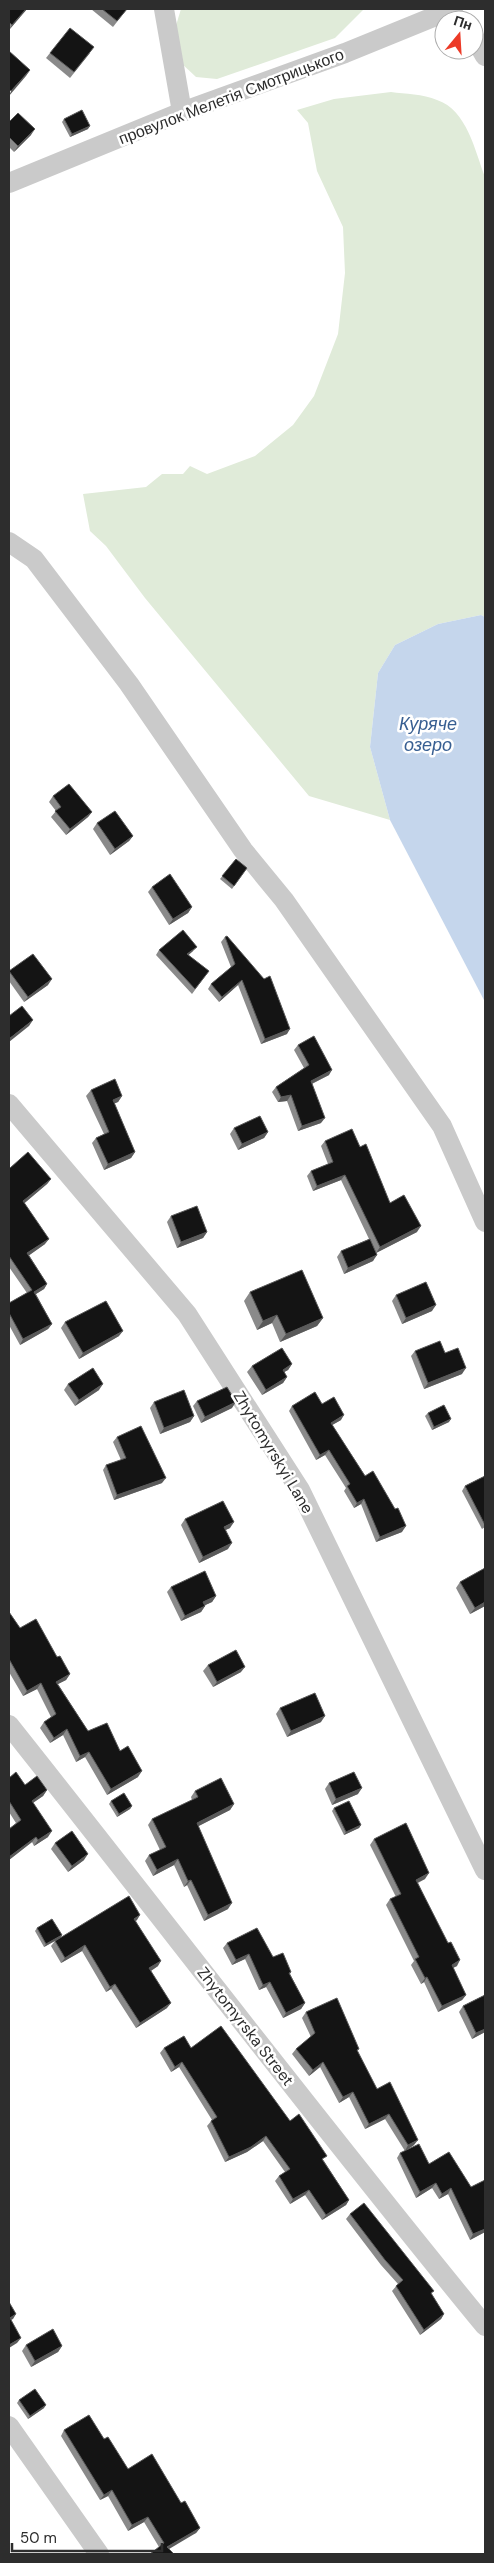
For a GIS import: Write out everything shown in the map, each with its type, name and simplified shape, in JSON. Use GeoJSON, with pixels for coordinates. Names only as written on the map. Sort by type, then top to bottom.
{"type":"FeatureCollection","features":[{"type":"Feature","properties":{"kind":"street"},"geometry":{"type":"LineString","coordinates":[[164,9],[182,112]]}},
{"type":"Feature","properties":{"kind":"street","name":"провулок Мелетія Смотрицького"},"geometry":{"type":"LineString","coordinates":[[9,183],[182,112],[344,53],[453,9]]}},
{"type":"Feature","properties":{"kind":"street"},"geometry":{"type":"LineString","coordinates":[[9,542],[34,559],[129,684],[243,850],[284,900],[442,1126],[485,1222]]}},
{"type":"Feature","properties":{"kind":"street","name":"Zhytomyrskyi Lane"},"geometry":{"type":"LineString","coordinates":[[9,1104],[187,1314],[300,1490],[485,1870]]}},
{"type":"Feature","properties":{"kind":"street","name":"Zhytomyrska Street"},"geometry":{"type":"LineString","coordinates":[[9,1725],[164,1920],[376,2193],[485,2326]]}},
{"type":"Feature","properties":{"kind":"street"},"geometry":{"type":"LineString","coordinates":[[9,2426],[99,2554]]}},
{"type":"Feature","properties":{"kind":"green space"},"geometry":{"type":"Polygon","coordinates":[[[181,9],[364,9],[335,38],[217,79],[196,77],[180,62],[171,42],[181,9]]]}},
{"type":"Feature","properties":{"kind":"green space"},"geometry":{"type":"Polygon","coordinates":[[[391,92],[432,98],[447,105],[456,113],[468,132],[485,177],[485,617],[481,615],[438,624],[395,645],[378,673],[370,747],[390,820],[309,796],[145,598],[106,546],[90,531],[83,494],[146,487],[162,474],[183,474],[190,466],[207,474],[255,456],[293,425],[314,396],[338,334],[345,273],[343,227],[317,171],[308,123],[297,110],[334,99],[391,92]]]}},
{"type":"Feature","properties":{"kind":"water","name":"Куряче озеро"},"geometry":{"type":"Polygon","coordinates":[[[481,615],[485,617],[485,1002],[390,820],[370,747],[378,673],[395,645],[438,624],[481,615]]]}},
{"type":"Feature","properties":{"kind":"building"},"geometry":{"type":"Polygon","coordinates":[[[9,9],[26,9],[12,25],[9,22],[9,9]]]}},
{"type":"Feature","properties":{"kind":"building"},"geometry":{"type":"Polygon","coordinates":[[[102,9],[127,9],[117,21],[102,9]]]}},
{"type":"Feature","properties":{"kind":"building"},"geometry":{"type":"Polygon","coordinates":[[[70,28],[94,47],[74,72],[50,53],[70,28]]]}},
{"type":"Feature","properties":{"kind":"building"},"geometry":{"type":"Polygon","coordinates":[[[9,51],[30,70],[11,91],[9,89],[9,51]]]}},
{"type":"Feature","properties":{"kind":"building"},"geometry":{"type":"Polygon","coordinates":[[[82,110],[90,126],[72,134],[64,119],[82,110]]]}},
{"type":"Feature","properties":{"kind":"building"},"geometry":{"type":"Polygon","coordinates":[[[18,113],[35,129],[18,146],[9,137],[9,122],[18,113]]]}},
{"type":"Feature","properties":{"kind":"building"},"geometry":{"type":"Polygon","coordinates":[[[69,784],[92,812],[70,829],[55,811],[61,807],[53,796],[69,784]]]}},
{"type":"Feature","properties":{"kind":"building"},"geometry":{"type":"Polygon","coordinates":[[[115,811],[133,836],[115,849],[97,823],[115,811]]]}},
{"type":"Feature","properties":{"kind":"building"},"geometry":{"type":"Polygon","coordinates":[[[236,859],[247,868],[234,886],[222,876],[236,859]]]}},
{"type":"Feature","properties":{"kind":"building"},"geometry":{"type":"Polygon","coordinates":[[[170,874],[192,907],[173,919],[152,887],[170,874]]]}},
{"type":"Feature","properties":{"kind":"building"},"geometry":{"type":"Polygon","coordinates":[[[183,930],[197,947],[187,954],[209,971],[195,989],[159,950],[183,930]]]}},
{"type":"Feature","properties":{"kind":"building"},"geometry":{"type":"Polygon","coordinates":[[[227,936],[264,979],[270,976],[290,1029],[265,1039],[242,980],[222,997],[211,984],[235,964],[225,937],[227,936]]]}},
{"type":"Feature","properties":{"kind":"building"},"geometry":{"type":"Polygon","coordinates":[[[33,954],[52,979],[28,997],[9,971],[33,954]]]}},
{"type":"Feature","properties":{"kind":"building"},"geometry":{"type":"Polygon","coordinates":[[[22,1006],[33,1020],[9,1039],[9,1016],[22,1006]]]}},
{"type":"Feature","properties":{"kind":"building"},"geometry":{"type":"Polygon","coordinates":[[[314,1036],[332,1070],[311,1081],[325,1118],[302,1126],[291,1095],[281,1097],[276,1087],[309,1065],[298,1045],[314,1036]]]}},
{"type":"Feature","properties":{"kind":"building"},"geometry":{"type":"Polygon","coordinates":[[[115,1079],[122,1096],[113,1100],[135,1152],[108,1164],[96,1138],[109,1132],[91,1090],[115,1079]]]}},
{"type":"Feature","properties":{"kind":"building"},"geometry":{"type":"Polygon","coordinates":[[[260,1116],[268,1132],[242,1144],[234,1128],[260,1116]]]}},
{"type":"Feature","properties":{"kind":"building"},"geometry":{"type":"Polygon","coordinates":[[[352,1129],[360,1147],[366,1144],[390,1203],[404,1195],[421,1226],[380,1247],[345,1175],[317,1186],[311,1171],[333,1162],[325,1141],[352,1129]]]}},
{"type":"Feature","properties":{"kind":"building"},"geometry":{"type":"Polygon","coordinates":[[[28,1152],[51,1179],[23,1201],[49,1239],[27,1253],[47,1284],[34,1292],[52,1324],[23,1339],[9,1313],[9,1303],[32,1290],[9,1256],[9,1166],[10,1168],[28,1152]]]}},
{"type":"Feature","properties":{"kind":"building"},"geometry":{"type":"Polygon","coordinates":[[[197,1206],[207,1232],[181,1242],[171,1216],[197,1206]]]}},
{"type":"Feature","properties":{"kind":"building"},"geometry":{"type":"Polygon","coordinates":[[[370,1239],[377,1255],[348,1268],[341,1251],[370,1239]]]}},
{"type":"Feature","properties":{"kind":"building"},"geometry":{"type":"Polygon","coordinates":[[[302,1270],[323,1318],[286,1334],[277,1315],[263,1321],[250,1292],[302,1270]]]}},
{"type":"Feature","properties":{"kind":"building"},"geometry":{"type":"Polygon","coordinates":[[[426,1282],[436,1305],[406,1318],[396,1295],[426,1282]]]}},
{"type":"Feature","properties":{"kind":"building"},"geometry":{"type":"Polygon","coordinates":[[[106,1301],[123,1331],[83,1353],[65,1322],[106,1301]]]}},
{"type":"Feature","properties":{"kind":"building"},"geometry":{"type":"Polygon","coordinates":[[[440,1341],[445,1353],[458,1348],[466,1368],[428,1383],[415,1351],[440,1341]]]}},
{"type":"Feature","properties":{"kind":"building"},"geometry":{"type":"Polygon","coordinates":[[[282,1348],[292,1364],[283,1370],[287,1377],[266,1390],[252,1366],[282,1348]]]}},
{"type":"Feature","properties":{"kind":"building"},"geometry":{"type":"Polygon","coordinates":[[[93,1368],[103,1384],[79,1400],[68,1384],[93,1368]]]}},
{"type":"Feature","properties":{"kind":"building"},"geometry":{"type":"Polygon","coordinates":[[[227,1387],[236,1402],[205,1417],[197,1401],[227,1387]]]}},
{"type":"Feature","properties":{"kind":"building"},"geometry":{"type":"Polygon","coordinates":[[[184,1390],[194,1416],[164,1428],[154,1402],[184,1390]]]}},
{"type":"Feature","properties":{"kind":"building"},"geometry":{"type":"Polygon","coordinates":[[[315,1392],[322,1404],[334,1397],[344,1415],[331,1423],[365,1476],[373,1471],[395,1509],[398,1508],[406,1526],[380,1537],[364,1499],[357,1503],[347,1486],[350,1484],[329,1450],[320,1455],[292,1406],[315,1392]]]}},
{"type":"Feature","properties":{"kind":"building"},"geometry":{"type":"Polygon","coordinates":[[[444,1405],[451,1419],[434,1427],[428,1413],[444,1405]]]}},
{"type":"Feature","properties":{"kind":"building"},"geometry":{"type":"Polygon","coordinates":[[[141,1426],[166,1478],[117,1495],[106,1465],[126,1458],[117,1437],[141,1426]]]}},
{"type":"Feature","properties":{"kind":"building"},"geometry":{"type":"Polygon","coordinates":[[[485,1476],[485,1525],[465,1486],[485,1476]]]}},
{"type":"Feature","properties":{"kind":"building"},"geometry":{"type":"Polygon","coordinates":[[[223,1501],[234,1522],[224,1527],[232,1543],[203,1557],[185,1519],[223,1501]]]}},
{"type":"Feature","properties":{"kind":"building"},"geometry":{"type":"Polygon","coordinates":[[[485,1568],[485,1602],[475,1608],[460,1582],[485,1568]]]}},
{"type":"Feature","properties":{"kind":"building"},"geometry":{"type":"Polygon","coordinates":[[[205,1571],[216,1596],[203,1602],[205,1606],[185,1616],[171,1587],[205,1571]]]}},
{"type":"Feature","properties":{"kind":"building"},"geometry":{"type":"Polygon","coordinates":[[[9,1612],[20,1628],[36,1619],[57,1657],[60,1656],[70,1674],[56,1682],[88,1731],[107,1723],[120,1751],[128,1746],[142,1771],[111,1789],[89,1752],[80,1756],[67,1729],[54,1738],[44,1722],[56,1714],[41,1683],[27,1691],[9,1659],[9,1612]]]}},
{"type":"Feature","properties":{"kind":"building"},"geometry":{"type":"Polygon","coordinates":[[[236,1650],[245,1667],[217,1682],[208,1665],[236,1650]]]}},
{"type":"Feature","properties":{"kind":"building"},"geometry":{"type":"Polygon","coordinates":[[[315,1693],[325,1716],[291,1731],[280,1708],[315,1693]]]}},
{"type":"Feature","properties":{"kind":"building"},"geometry":{"type":"Polygon","coordinates":[[[16,1772],[25,1785],[37,1776],[47,1790],[32,1801],[52,1831],[38,1840],[36,1837],[9,1857],[9,1829],[21,1820],[9,1801],[9,1778],[16,1772]]]}},
{"type":"Feature","properties":{"kind":"building"},"geometry":{"type":"Polygon","coordinates":[[[354,1772],[362,1788],[336,1799],[329,1783],[354,1772]]]}},
{"type":"Feature","properties":{"kind":"building"},"geometry":{"type":"Polygon","coordinates":[[[221,1778],[234,1804],[197,1823],[232,1903],[208,1915],[191,1880],[188,1881],[178,1859],[157,1870],[149,1855],[166,1847],[152,1819],[198,1797],[195,1791],[221,1778]]]}},
{"type":"Feature","properties":{"kind":"building"},"geometry":{"type":"Polygon","coordinates":[[[124,1793],[132,1806],[119,1814],[111,1801],[124,1793]]]}},
{"type":"Feature","properties":{"kind":"building"},"geometry":{"type":"Polygon","coordinates":[[[349,1801],[361,1825],[346,1832],[334,1808],[349,1801]]]}},
{"type":"Feature","properties":{"kind":"building"},"geometry":{"type":"Polygon","coordinates":[[[406,1823],[429,1873],[416,1880],[448,1943],[451,1942],[460,1960],[452,1965],[466,1995],[442,2006],[415,1959],[419,1957],[390,1899],[401,1894],[374,1839],[406,1823]]]}},
{"type":"Feature","properties":{"kind":"building"},"geometry":{"type":"Polygon","coordinates":[[[72,1831],[88,1854],[72,1866],[55,1843],[72,1831]]]}},
{"type":"Feature","properties":{"kind":"building"},"geometry":{"type":"Polygon","coordinates":[[[129,1896],[140,1915],[134,1919],[161,1961],[149,1968],[171,2003],[140,2023],[115,1984],[110,1987],[85,1945],[65,1958],[55,1941],[129,1896]]]}},
{"type":"Feature","properties":{"kind":"building"},"geometry":{"type":"Polygon","coordinates":[[[52,1919],[62,1935],[46,1944],[37,1928],[52,1919]]]}},
{"type":"Feature","properties":{"kind":"building"},"geometry":{"type":"Polygon","coordinates":[[[257,1928],[273,1957],[283,1953],[291,1972],[289,1973],[305,2003],[286,2013],[270,1982],[263,1985],[249,1954],[236,1960],[227,1943],[257,1928]]]}},
{"type":"Feature","properties":{"kind":"building"},"geometry":{"type":"Polygon","coordinates":[[[485,1995],[485,2029],[476,2033],[463,2006],[485,1995]]]}},
{"type":"Feature","properties":{"kind":"building"},"geometry":{"type":"Polygon","coordinates":[[[337,1998],[359,2049],[357,2050],[377,2089],[390,2082],[418,2140],[408,2145],[389,2114],[369,2124],[353,2092],[343,2097],[323,2062],[313,2070],[296,2049],[315,2033],[306,2012],[337,1998]]]}},
{"type":"Feature","properties":{"kind":"building"},"geometry":{"type":"Polygon","coordinates":[[[221,2026],[290,2121],[299,2114],[327,2156],[322,2159],[349,2200],[326,2215],[309,2190],[293,2199],[279,2176],[290,2169],[266,2136],[251,2147],[229,2157],[211,2121],[217,2117],[182,2062],[175,2067],[164,2048],[184,2036],[191,2048],[221,2026]]]}},
{"type":"Feature","properties":{"kind":"building"},"geometry":{"type":"Polygon","coordinates":[[[419,2144],[429,2164],[449,2152],[471,2187],[485,2180],[485,2229],[473,2234],[451,2188],[442,2194],[436,2183],[420,2192],[400,2153],[419,2144]]]}},
{"type":"Feature","properties":{"kind":"building"},"geometry":{"type":"Polygon","coordinates":[[[364,2203],[434,2291],[431,2293],[444,2314],[424,2330],[396,2286],[403,2280],[385,2260],[350,2214],[364,2203]]]}},
{"type":"Feature","properties":{"kind":"building"},"geometry":{"type":"Polygon","coordinates":[[[9,2302],[16,2314],[10,2318],[21,2338],[9,2345],[9,2302]]]}},
{"type":"Feature","properties":{"kind":"building"},"geometry":{"type":"Polygon","coordinates":[[[53,2329],[62,2346],[35,2361],[26,2345],[53,2329]]]}},
{"type":"Feature","properties":{"kind":"building"},"geometry":{"type":"Polygon","coordinates":[[[35,2389],[46,2405],[30,2416],[19,2400],[35,2389]]]}},
{"type":"Feature","properties":{"kind":"building"},"geometry":{"type":"Polygon","coordinates":[[[89,2415],[104,2439],[108,2437],[128,2469],[152,2454],[181,2503],[185,2501],[200,2528],[167,2547],[174,2554],[150,2554],[164,2543],[148,2517],[132,2525],[112,2490],[104,2495],[64,2430],[89,2415]]]}}]}
